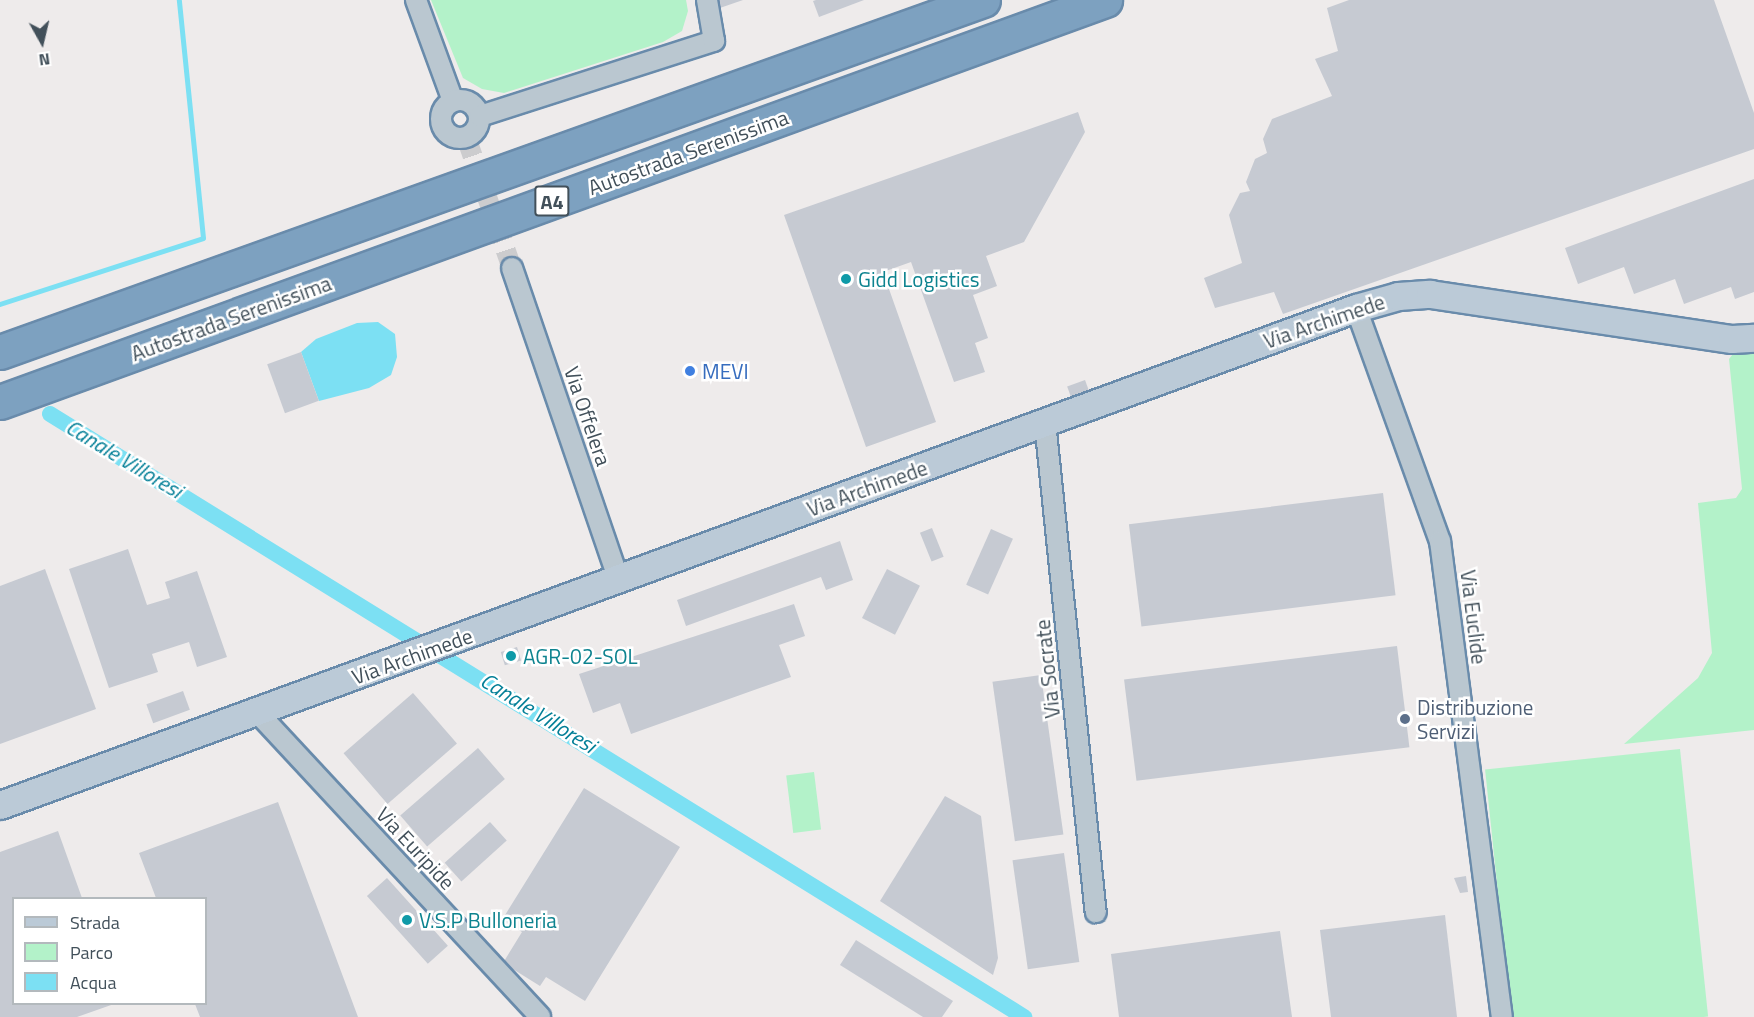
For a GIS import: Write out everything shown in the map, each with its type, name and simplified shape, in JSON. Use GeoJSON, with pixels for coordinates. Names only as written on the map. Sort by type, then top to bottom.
{"type":"FeatureCollection","features":[{"type":"Feature","properties":{"kind":"highway","name":"Autostrada Serenissima"},"geometry":{"type":"LineString","coordinates":[[0,352],[982,0]]}},
{"type":"Feature","properties":{"kind":"highway","name":"Autostrada Serenissima"},"geometry":{"type":"LineString","coordinates":[[0,402],[1105,0]]}},
{"type":"Feature","properties":{"kind":"street"},"geometry":{"type":"LineString","coordinates":[[416,0],[453,101]]}},
{"type":"Feature","properties":{"kind":"street"},"geometry":{"type":"LineString","coordinates":[[480,117],[470,102],[453,101],[444,110],[441,122],[453,136],[471,135],[480,117],[714,41],[707,0]]}},
{"type":"Feature","properties":{"kind":"street","name":"Via Offelera"},"geometry":{"type":"LineString","coordinates":[[512,268],[619,580]]}},
{"type":"Feature","properties":{"kind":"street","name":"Via Archimede"},"geometry":{"type":"LineString","coordinates":[[0,805],[407,658],[1356,308],[1430,294],[1754,338]]}},
{"type":"Feature","properties":{"kind":"street","name":"Via Euclide"},"geometry":{"type":"LineString","coordinates":[[1356,308],[1440,541],[1502,1017]]}},
{"type":"Feature","properties":{"kind":"street","name":"Via Socrate"},"geometry":{"type":"LineString","coordinates":[[1045,422],[1096,912]]}},
{"type":"Feature","properties":{"kind":"street","name":"Via Euripide"},"geometry":{"type":"LineString","coordinates":[[257,712],[540,1017]]}},
{"type":"Feature","properties":{"kind":"green space"},"geometry":{"type":"Polygon","coordinates":[[[431,0],[686,0],[688,11],[682,31],[663,42],[504,93],[482,89],[463,78],[431,0]]]}},
{"type":"Feature","properties":{"kind":"green space"},"geometry":{"type":"Polygon","coordinates":[[[1754,347],[1754,730],[1624,744],[1698,678],[1712,653],[1698,503],[1736,498],[1742,489],[1729,359],[1737,349],[1754,347]]]}},
{"type":"Feature","properties":{"kind":"green space"},"geometry":{"type":"Polygon","coordinates":[[[1680,749],[1708,1017],[1511,1017],[1485,769],[1680,749]]]}},
{"type":"Feature","properties":{"kind":"green space"},"geometry":{"type":"Polygon","coordinates":[[[814,772],[821,830],[793,833],[786,775],[814,772]]]}},
{"type":"Feature","properties":{"kind":"water"},"geometry":{"type":"Polygon","coordinates":[[[378,322],[395,334],[397,357],[391,375],[369,388],[319,401],[301,352],[316,339],[357,323],[378,322]]]}},
{"type":"Feature","properties":{"kind":"building"},"geometry":{"type":"Polygon","coordinates":[[[714,0],[743,0],[717,9],[714,0]]]}},
{"type":"Feature","properties":{"kind":"building"},"geometry":{"type":"Polygon","coordinates":[[[816,0],[864,0],[819,17],[813,1],[816,0]]]}},
{"type":"Feature","properties":{"kind":"building"},"geometry":{"type":"Polygon","coordinates":[[[1349,0],[1714,0],[1754,113],[1754,149],[1283,314],[1274,292],[1215,308],[1204,278],[1242,263],[1229,215],[1240,193],[1250,191],[1246,182],[1255,159],[1267,153],[1263,139],[1272,119],[1332,96],[1315,59],[1338,51],[1327,8],[1349,0]]]}},
{"type":"Feature","properties":{"kind":"building","name":"Gidd Logistics"},"geometry":{"type":"Polygon","coordinates":[[[1078,112],[1085,132],[1024,242],[986,256],[997,286],[973,295],[988,338],[975,343],[985,372],[954,382],[911,262],[883,272],[936,422],[866,447],[784,215],[1078,112]]]}},
{"type":"Feature","properties":{"kind":"building"},"geometry":{"type":"Polygon","coordinates":[[[1754,179],[1754,292],[1735,299],[1731,287],[1684,304],[1675,279],[1634,294],[1624,267],[1578,284],[1565,248],[1754,179]]]}},
{"type":"Feature","properties":{"kind":"building"},"geometry":{"type":"Polygon","coordinates":[[[301,352],[319,401],[285,413],[267,364],[301,352]]]}},
{"type":"Feature","properties":{"kind":"building"},"geometry":{"type":"Polygon","coordinates":[[[1085,380],[1090,394],[1072,401],[1067,386],[1085,380]]]}},
{"type":"Feature","properties":{"kind":"building"},"geometry":{"type":"Polygon","coordinates":[[[1383,493],[1396,595],[1141,626],[1129,524],[1383,493]]]}},
{"type":"Feature","properties":{"kind":"building"},"geometry":{"type":"Polygon","coordinates":[[[932,528],[944,557],[932,562],[920,533],[932,528]]]}},
{"type":"Feature","properties":{"kind":"building"},"geometry":{"type":"Polygon","coordinates":[[[991,529],[1013,539],[988,594],[966,585],[991,529]]]}},
{"type":"Feature","properties":{"kind":"building"},"geometry":{"type":"Polygon","coordinates":[[[840,541],[853,580],[826,590],[821,577],[686,626],[677,600],[840,541]]]}},
{"type":"Feature","properties":{"kind":"building"},"geometry":{"type":"Polygon","coordinates":[[[128,549],[147,605],[170,598],[165,582],[197,571],[227,657],[197,667],[189,642],[152,654],[158,672],[109,688],[69,569],[128,549]]]}},
{"type":"Feature","properties":{"kind":"building"},"geometry":{"type":"Polygon","coordinates":[[[45,569],[96,709],[0,744],[0,586],[45,569]]]}},
{"type":"Feature","properties":{"kind":"building"},"geometry":{"type":"Polygon","coordinates":[[[887,569],[920,586],[895,635],[862,618],[887,569]]]}},
{"type":"Feature","properties":{"kind":"building"},"geometry":{"type":"Polygon","coordinates":[[[794,604],[805,636],[779,645],[791,677],[631,734],[620,703],[593,713],[579,674],[794,604]]]}},
{"type":"Feature","properties":{"kind":"building"},"geometry":{"type":"Polygon","coordinates":[[[1397,646],[1409,747],[1136,781],[1124,680],[1397,646]]]}},
{"type":"Feature","properties":{"kind":"building","name":"AGR-02-SOL"},"geometry":{"type":"Polygon","coordinates":[[[517,647],[521,660],[505,665],[501,652],[517,647]]]}},
{"type":"Feature","properties":{"kind":"building"},"geometry":{"type":"Polygon","coordinates":[[[1041,675],[1063,834],[1015,841],[992,682],[1041,675]]]}},
{"type":"Feature","properties":{"kind":"building"},"geometry":{"type":"Polygon","coordinates":[[[183,691],[190,710],[153,723],[146,704],[183,691]]]}},
{"type":"Feature","properties":{"kind":"building"},"geometry":{"type":"Polygon","coordinates":[[[413,693],[457,744],[388,804],[344,753],[413,693]]]}},
{"type":"Feature","properties":{"kind":"building"},"geometry":{"type":"Polygon","coordinates":[[[478,748],[505,779],[427,847],[400,816],[478,748]]]}},
{"type":"Feature","properties":{"kind":"building"},"geometry":{"type":"Polygon","coordinates":[[[584,788],[680,847],[585,1001],[546,977],[540,986],[503,963],[522,932],[502,920],[584,788]]]}},
{"type":"Feature","properties":{"kind":"building"},"geometry":{"type":"Polygon","coordinates":[[[945,796],[981,816],[998,958],[993,975],[880,901],[945,796]]]}},
{"type":"Feature","properties":{"kind":"building"},"geometry":{"type":"Polygon","coordinates":[[[278,802],[358,1017],[200,1017],[195,1005],[207,1005],[207,897],[156,897],[139,853],[278,802]]]}},
{"type":"Feature","properties":{"kind":"building"},"geometry":{"type":"Polygon","coordinates":[[[490,822],[507,841],[461,881],[445,863],[490,822]]]}},
{"type":"Feature","properties":{"kind":"building"},"geometry":{"type":"Polygon","coordinates":[[[58,831],[82,897],[12,897],[12,1005],[111,1005],[77,1017],[0,1017],[0,852],[58,831]]]}},
{"type":"Feature","properties":{"kind":"building"},"geometry":{"type":"Polygon","coordinates":[[[1064,853],[1079,962],[1028,969],[1013,860],[1064,853]]]}},
{"type":"Feature","properties":{"kind":"building"},"geometry":{"type":"Polygon","coordinates":[[[1466,876],[1468,892],[1460,893],[1454,878],[1466,876]]]}},
{"type":"Feature","properties":{"kind":"building","name":"V.S.P Bulloneria"},"geometry":{"type":"Polygon","coordinates":[[[387,878],[448,946],[428,964],[367,896],[387,878]]]}},
{"type":"Feature","properties":{"kind":"building"},"geometry":{"type":"Polygon","coordinates":[[[1445,915],[1457,1017],[1331,1017],[1320,930],[1445,915]]]}},
{"type":"Feature","properties":{"kind":"building"},"geometry":{"type":"Polygon","coordinates":[[[1280,931],[1292,1017],[1119,1017],[1111,954],[1280,931]]]}},
{"type":"Feature","properties":{"kind":"building"},"geometry":{"type":"Polygon","coordinates":[[[856,940],[953,1001],[942,1017],[923,1017],[840,965],[856,940]]]}},
{"type":"Feature","properties":{"kind":"waterway"},"geometry":{"type":"LineString","coordinates":[[0,304],[203,238],[179,0]]}},
{"type":"Feature","properties":{"kind":"waterway","name":"Canale Villoresi"},"geometry":{"type":"LineString","coordinates":[[50,414],[1024,1017]]}},
{"type":"Feature","properties":{"kind":"tunnel"},"geometry":{"type":"LineString","coordinates":[[466,137],[512,268]]}},
{"type":"Feature","properties":{"kind":"place","name":"Gidd Logistics"},"geometry":{"type":"Point","coordinates":[846,279]}},
{"type":"Feature","properties":{"kind":"place","name":"MEVI"},"geometry":{"type":"Point","coordinates":[690,371]}},
{"type":"Feature","properties":{"kind":"place","name":"AGR-02-SOL"},"geometry":{"type":"Point","coordinates":[511,656]}},
{"type":"Feature","properties":{"kind":"place","name":"Distribuzione Servizi"},"geometry":{"type":"Point","coordinates":[1405,719]}},
{"type":"Feature","properties":{"kind":"place","name":"V.S.P Bulloneria"},"geometry":{"type":"Point","coordinates":[407,920]}}]}
